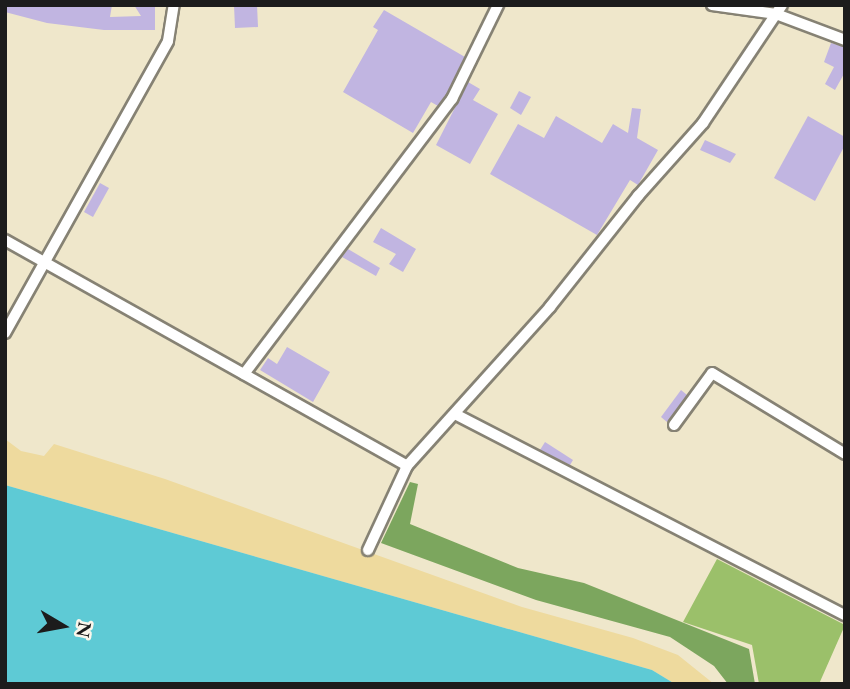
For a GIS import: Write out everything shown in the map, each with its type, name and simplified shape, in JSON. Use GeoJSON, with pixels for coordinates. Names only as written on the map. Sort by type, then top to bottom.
{"type":"FeatureCollection","features":[{"type":"Feature","properties":{"kind":"street"},"geometry":{"type":"LineString","coordinates":[[5,333],[168,41],[174,5]]}},
{"type":"Feature","properties":{"kind":"street"},"geometry":{"type":"LineString","coordinates":[[244,374],[452,99],[498,5]]}},
{"type":"Feature","properties":{"kind":"street"},"geometry":{"type":"LineString","coordinates":[[712,5],[779,10],[845,40]]}},
{"type":"Feature","properties":{"kind":"street"},"geometry":{"type":"LineString","coordinates":[[368,550],[407,466],[455,414],[704,123],[779,10]]}},
{"type":"Feature","properties":{"kind":"street"},"geometry":{"type":"LineString","coordinates":[[5,240],[407,466]]}},
{"type":"Feature","properties":{"kind":"street"},"geometry":{"type":"LineString","coordinates":[[674,425],[712,373],[845,454]]}},
{"type":"Feature","properties":{"kind":"street"},"geometry":{"type":"LineString","coordinates":[[455,414],[845,615]]}},
{"type":"Feature","properties":{"kind":"green space"},"geometry":{"type":"Polygon","coordinates":[[[410,482],[418,484],[410,524],[518,568],[584,583],[749,649],[755,684],[728,684],[714,666],[670,637],[536,600],[381,543],[410,482]]]}},
{"type":"Feature","properties":{"kind":"green space"},"geometry":{"type":"Polygon","coordinates":[[[717,559],[845,625],[819,684],[759,684],[752,645],[683,622],[717,559]]]}},
{"type":"Feature","properties":{"kind":"sand"},"geometry":{"type":"Polygon","coordinates":[[[5,439],[21,451],[44,456],[54,444],[165,479],[522,607],[633,638],[678,655],[714,684],[675,684],[652,670],[5,485],[5,439]]]}},
{"type":"Feature","properties":{"kind":"water"},"geometry":{"type":"Polygon","coordinates":[[[5,485],[652,670],[675,684],[5,684],[5,485]]]}},
{"type":"Feature","properties":{"kind":"building"},"geometry":{"type":"Polygon","coordinates":[[[5,5],[112,5],[110,17],[141,16],[134,5],[155,5],[155,30],[104,30],[47,23],[5,12],[5,5]]]}},
{"type":"Feature","properties":{"kind":"building"},"geometry":{"type":"Polygon","coordinates":[[[234,5],[257,5],[258,27],[235,28],[234,5]]]}},
{"type":"Feature","properties":{"kind":"building"},"geometry":{"type":"Polygon","coordinates":[[[384,10],[465,57],[446,95],[438,106],[431,102],[413,133],[343,92],[378,30],[373,27],[384,10]]]}},
{"type":"Feature","properties":{"kind":"building"},"geometry":{"type":"Polygon","coordinates":[[[831,43],[845,47],[845,72],[835,90],[825,84],[834,67],[824,62],[831,43]]]}},
{"type":"Feature","properties":{"kind":"building"},"geometry":{"type":"Polygon","coordinates":[[[468,82],[480,89],[473,100],[498,114],[470,164],[436,145],[468,82]]]}},
{"type":"Feature","properties":{"kind":"building"},"geometry":{"type":"Polygon","coordinates":[[[519,91],[531,97],[521,115],[510,108],[519,91]]]}},
{"type":"Feature","properties":{"kind":"building"},"geometry":{"type":"Polygon","coordinates":[[[632,108],[641,109],[637,138],[658,150],[638,185],[630,180],[597,235],[490,174],[518,124],[544,138],[556,116],[602,143],[613,124],[628,133],[632,108]]]}},
{"type":"Feature","properties":{"kind":"building"},"geometry":{"type":"Polygon","coordinates":[[[808,116],[845,137],[845,145],[815,201],[774,178],[808,116]]]}},
{"type":"Feature","properties":{"kind":"building"},"geometry":{"type":"Polygon","coordinates":[[[705,140],[736,154],[730,163],[700,150],[705,140]]]}},
{"type":"Feature","properties":{"kind":"building"},"geometry":{"type":"Polygon","coordinates":[[[100,183],[109,188],[93,217],[84,212],[100,183]]]}},
{"type":"Feature","properties":{"kind":"building"},"geometry":{"type":"Polygon","coordinates":[[[381,228],[416,249],[403,272],[389,264],[396,254],[373,242],[381,228]]]}},
{"type":"Feature","properties":{"kind":"building"},"geometry":{"type":"Polygon","coordinates":[[[348,249],[380,268],[376,276],[342,257],[348,249]]]}},
{"type":"Feature","properties":{"kind":"building"},"geometry":{"type":"Polygon","coordinates":[[[287,347],[330,372],[313,402],[260,370],[268,358],[277,364],[287,347]]]}},
{"type":"Feature","properties":{"kind":"building"},"geometry":{"type":"Polygon","coordinates":[[[681,390],[687,395],[667,422],[661,417],[681,390]]]}},
{"type":"Feature","properties":{"kind":"building"},"geometry":{"type":"Polygon","coordinates":[[[545,442],[573,460],[570,465],[540,450],[545,442]]]}}]}
